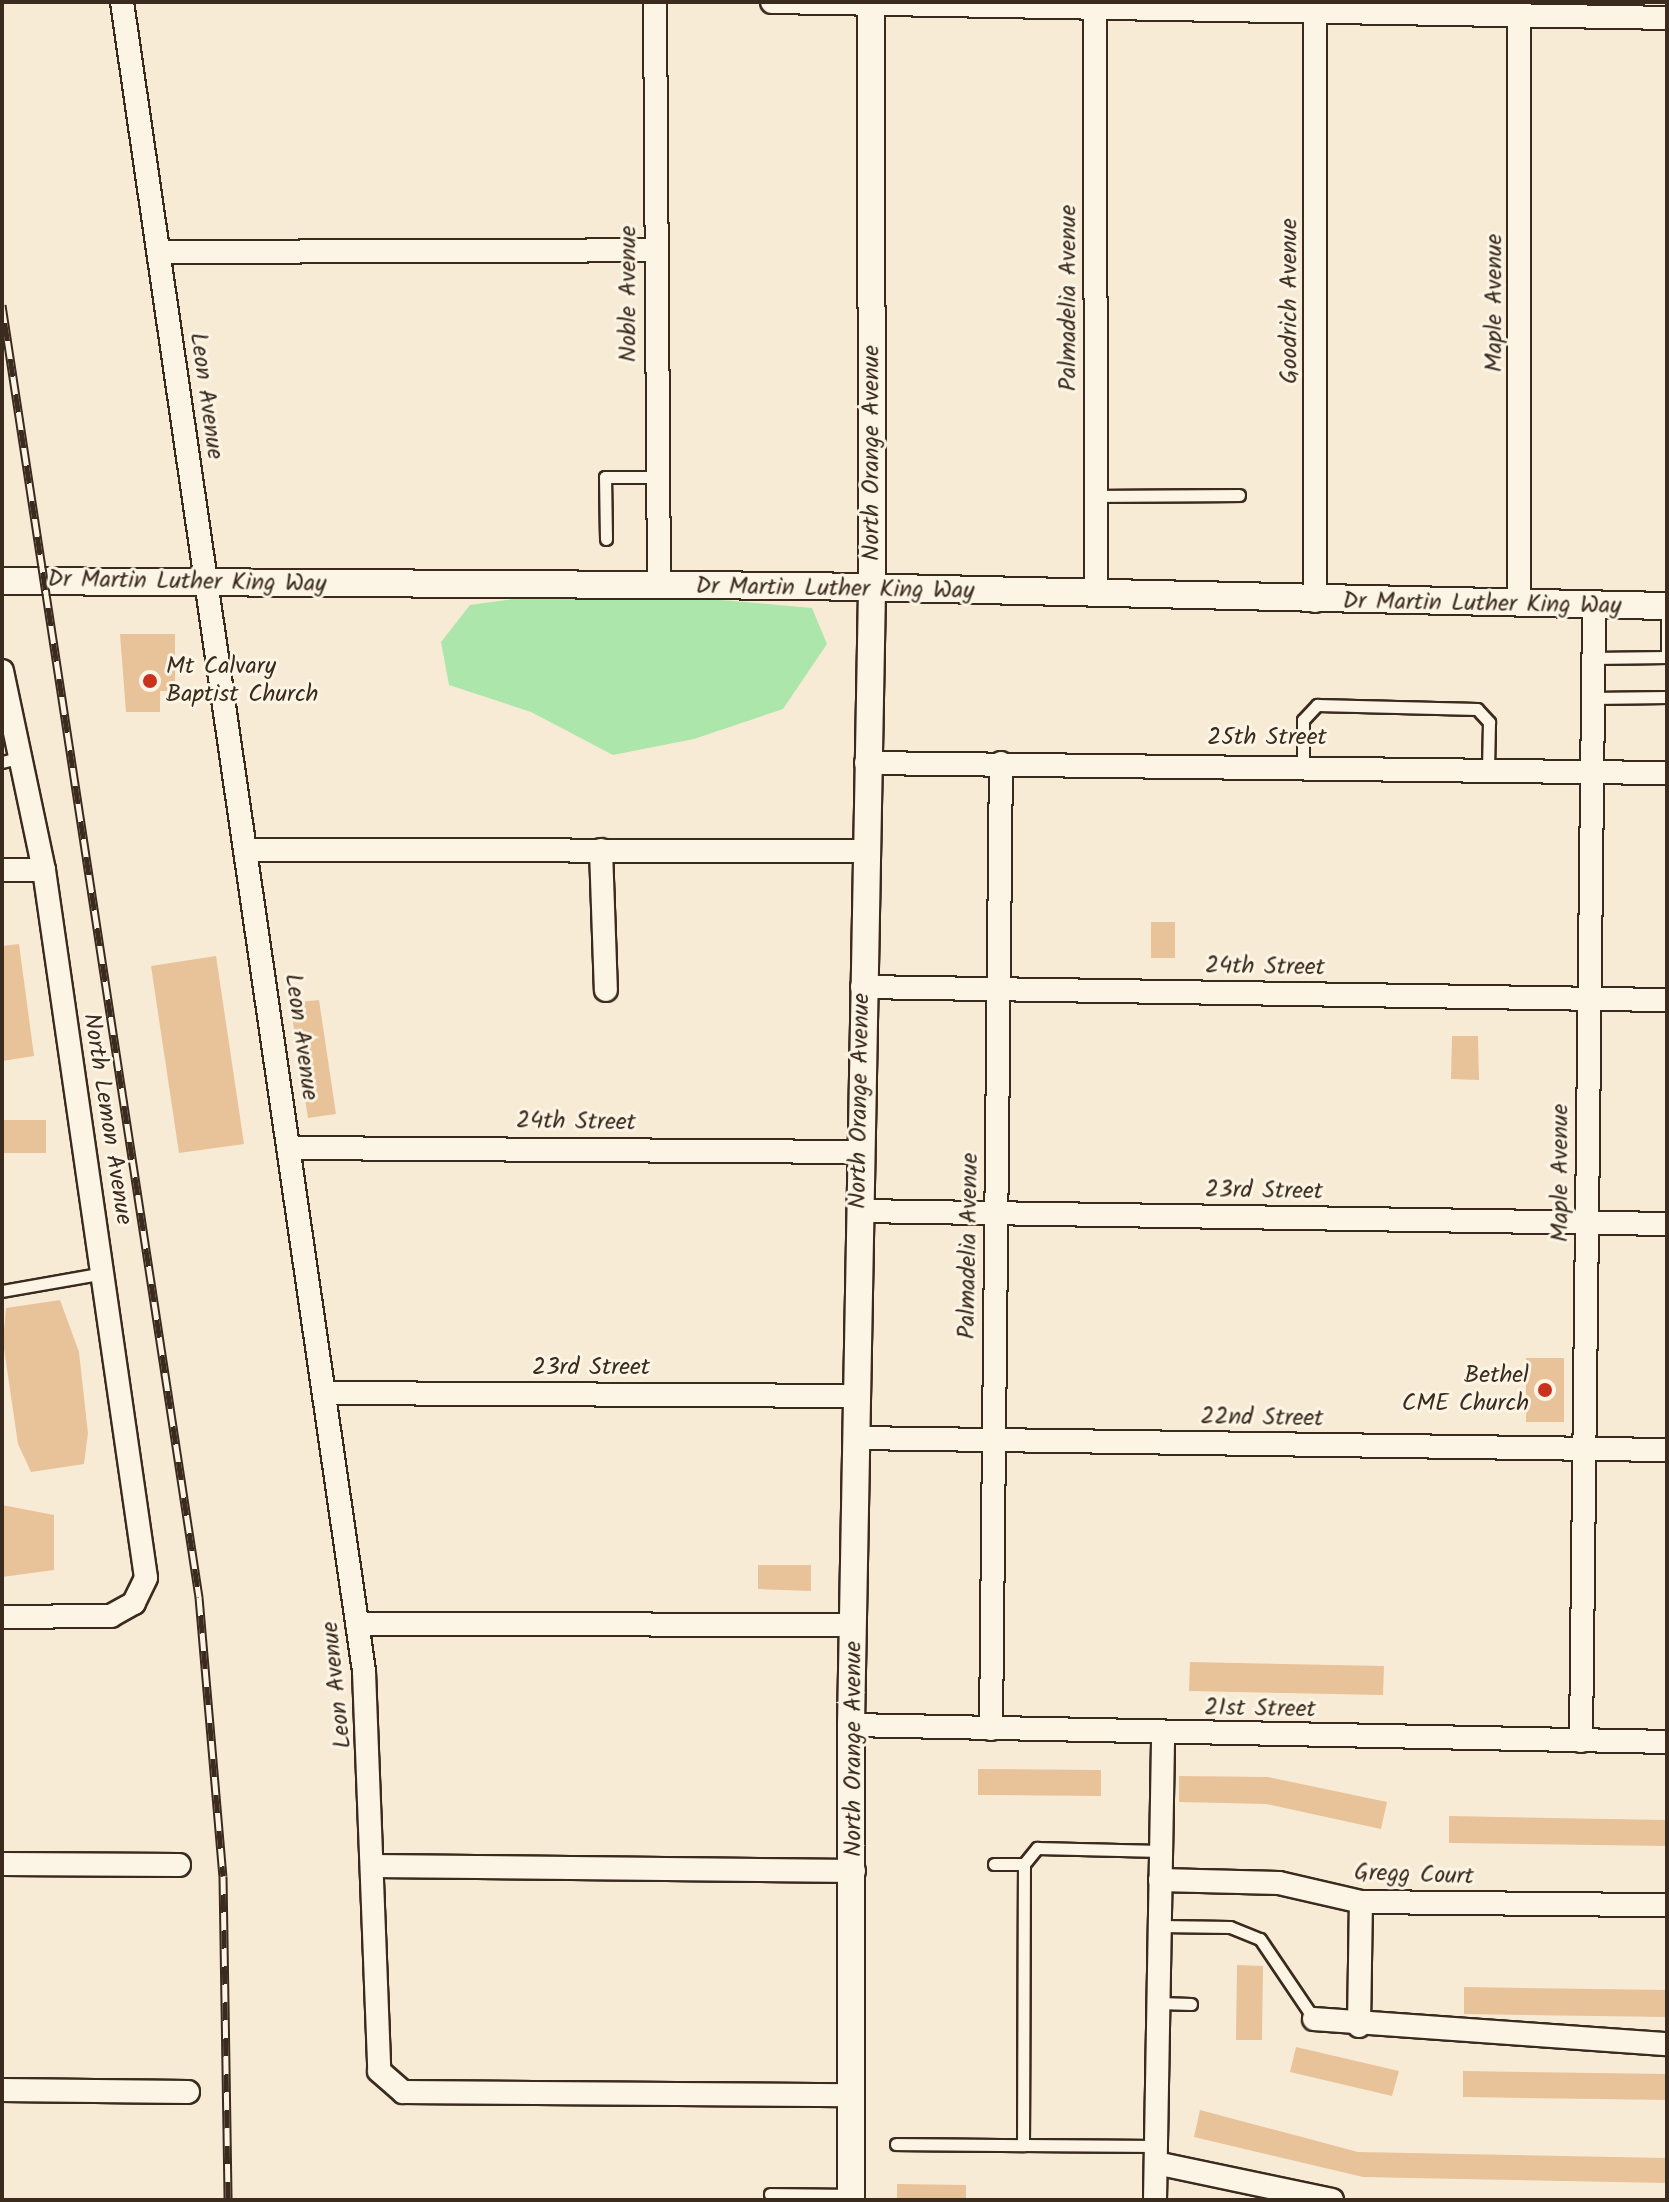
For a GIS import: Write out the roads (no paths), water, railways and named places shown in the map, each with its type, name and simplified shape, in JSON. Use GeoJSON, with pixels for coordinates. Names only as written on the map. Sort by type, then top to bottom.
{"type":"FeatureCollection","features":[{"type":"Feature","properties":{"kind":"street","name":"Leon Avenue"},"geometry":{"type":"LineString","coordinates":[[122,2],[291,1148],[357,1624],[373,1866],[377,2061],[385,2082],[403,2092],[853,2095]]}},
{"type":"Feature","properties":{"kind":"street","name":"Noble Avenue"},"geometry":{"type":"LineString","coordinates":[[655,2],[655,477],[659,586]]}},
{"type":"Feature","properties":{"kind":"street"},"geometry":{"type":"LineString","coordinates":[[772,2],[1519,9],[1667,18]]}},
{"type":"Feature","properties":{"kind":"street","name":"North Orange Avenue"},"geometry":{"type":"LineString","coordinates":[[851,2198],[854,1871],[851,1725],[864,851],[872,589],[871,5]]}},
{"type":"Feature","properties":{"kind":"street","name":"Palmadelia Avenue"},"geometry":{"type":"LineString","coordinates":[[1095,7],[1096,595]]}},
{"type":"Feature","properties":{"kind":"street","name":"Goodrich Avenue"},"geometry":{"type":"LineString","coordinates":[[1315,8],[1315,601]]}},
{"type":"Feature","properties":{"kind":"street","name":"Maple Avenue"},"geometry":{"type":"LineString","coordinates":[[1519,9],[1519,604]]}},
{"type":"Feature","properties":{"kind":"street"},"geometry":{"type":"LineString","coordinates":[[159,252],[656,250]]}},
{"type":"Feature","properties":{"kind":"street","name":"Dr Martin Luther King Way"},"geometry":{"type":"LineString","coordinates":[[2,581],[872,589],[1315,601],[1667,606]]}},
{"type":"Feature","properties":{"kind":"street","name":"Maple Avenue"},"geometry":{"type":"LineString","coordinates":[[1581,1741],[1594,606]]}},
{"type":"Feature","properties":{"kind":"street","name":"North Lemon Avenue"},"geometry":{"type":"LineString","coordinates":[[2,671],[12,759],[44,870],[146,1578],[134,1603],[111,1616],[2,1617]]}},
{"type":"Feature","properties":{"kind":"street","name":"25th Street"},"geometry":{"type":"LineString","coordinates":[[866,763],[1303,764],[1667,773]]}},
{"type":"Feature","properties":{"kind":"street","name":"Palmadelia Avenue"},"geometry":{"type":"LineString","coordinates":[[991,1729],[1001,763]]}},
{"type":"Feature","properties":{"kind":"street"},"geometry":{"type":"LineString","coordinates":[[247,850],[864,851]]}},
{"type":"Feature","properties":{"kind":"street"},"geometry":{"type":"LineString","coordinates":[[601,850],[606,990]]}},
{"type":"Feature","properties":{"kind":"street"},"geometry":{"type":"LineString","coordinates":[[2,870],[44,870]]}},
{"type":"Feature","properties":{"kind":"street","name":"24th Street"},"geometry":{"type":"LineString","coordinates":[[862,987],[1667,1000]]}},
{"type":"Feature","properties":{"kind":"street","name":"24th Street"},"geometry":{"type":"LineString","coordinates":[[291,1148],[860,1152]]}},
{"type":"Feature","properties":{"kind":"street","name":"23rd Street"},"geometry":{"type":"LineString","coordinates":[[859,1211],[1667,1224]]}},
{"type":"Feature","properties":{"kind":"street","name":"23rd Street"},"geometry":{"type":"LineString","coordinates":[[326,1393],[856,1396]]}},
{"type":"Feature","properties":{"kind":"street","name":"22nd Street"},"geometry":{"type":"LineString","coordinates":[[856,1438],[1667,1450]]}},
{"type":"Feature","properties":{"kind":"street"},"geometry":{"type":"LineString","coordinates":[[357,1624],[854,1625]]}},
{"type":"Feature","properties":{"kind":"street","name":"21st Street"},"geometry":{"type":"LineString","coordinates":[[851,1725],[1667,1742]]}},
{"type":"Feature","properties":{"kind":"street"},"geometry":{"type":"LineString","coordinates":[[1155,2200],[1163,1733]]}},
{"type":"Feature","properties":{"kind":"street"},"geometry":{"type":"LineString","coordinates":[[2,1864],[179,1865]]}},
{"type":"Feature","properties":{"kind":"street"},"geometry":{"type":"LineString","coordinates":[[373,1866],[854,1871]]}},
{"type":"Feature","properties":{"kind":"street","name":"Gregg Court"},"geometry":{"type":"LineString","coordinates":[[1160,1880],[1279,1883],[1361,1902],[1667,1905]]}},
{"type":"Feature","properties":{"kind":"street"},"geometry":{"type":"LineString","coordinates":[[1359,2026],[1361,1902]]}},
{"type":"Feature","properties":{"kind":"street"},"geometry":{"type":"LineString","coordinates":[[1314,2019],[1359,2026],[1667,2044]]}},
{"type":"Feature","properties":{"kind":"street"},"geometry":{"type":"LineString","coordinates":[[2,2090],[188,2092]]}},
{"type":"Feature","properties":{"kind":"street"},"geometry":{"type":"LineString","coordinates":[[1156,2155],[1332,2200]]}},
{"type":"Feature","properties":{"kind":"lane"},"geometry":{"type":"LineString","coordinates":[[606,539],[605,477],[655,477]]}},
{"type":"Feature","properties":{"kind":"lane"},"geometry":{"type":"LineString","coordinates":[[1096,496],[1239,495]]}},
{"type":"Feature","properties":{"kind":"lane"},"geometry":{"type":"LineString","coordinates":[[1593,658],[1667,657],[1667,606]]}},
{"type":"Feature","properties":{"kind":"lane"},"geometry":{"type":"LineString","coordinates":[[1592,698],[1667,697]]}},
{"type":"Feature","properties":{"kind":"lane"},"geometry":{"type":"LineString","coordinates":[[1303,764],[1303,720],[1317,705],[1477,709],[1489,722],[1488,769]]}},
{"type":"Feature","properties":{"kind":"lane"},"geometry":{"type":"LineString","coordinates":[[2,1291],[104,1273]]}},
{"type":"Feature","properties":{"kind":"lane"},"geometry":{"type":"LineString","coordinates":[[1023,2145],[1024,1864],[1037,1848],[1161,1851]]}},
{"type":"Feature","properties":{"kind":"lane"},"geometry":{"type":"LineString","coordinates":[[994,1864],[1024,1864]]}},
{"type":"Feature","properties":{"kind":"lane"},"geometry":{"type":"LineString","coordinates":[[1160,1926],[1230,1927],[1260,1939],[1314,2019]]}},
{"type":"Feature","properties":{"kind":"lane"},"geometry":{"type":"LineString","coordinates":[[1159,2003],[1191,2004]]}},
{"type":"Feature","properties":{"kind":"lane"},"geometry":{"type":"LineString","coordinates":[[896,2144],[1023,2145],[1156,2155]]}},
{"type":"Feature","properties":{"kind":"lane"},"geometry":{"type":"LineString","coordinates":[[770,2194],[851,2198]]}},
{"type":"Feature","properties":{"kind":"railway"},"geometry":{"type":"LineString","coordinates":[[2,305],[199,1597],[223,1876],[228,2200]]}},
{"type":"Feature","properties":{"kind":"place","name":"Mt Calvary Baptist Church"},"geometry":{"type":"Point","coordinates":[150,681]}},
{"type":"Feature","properties":{"kind":"place","name":"Bethel CME Church"},"geometry":{"type":"Point","coordinates":[1545,1390]}}]}
